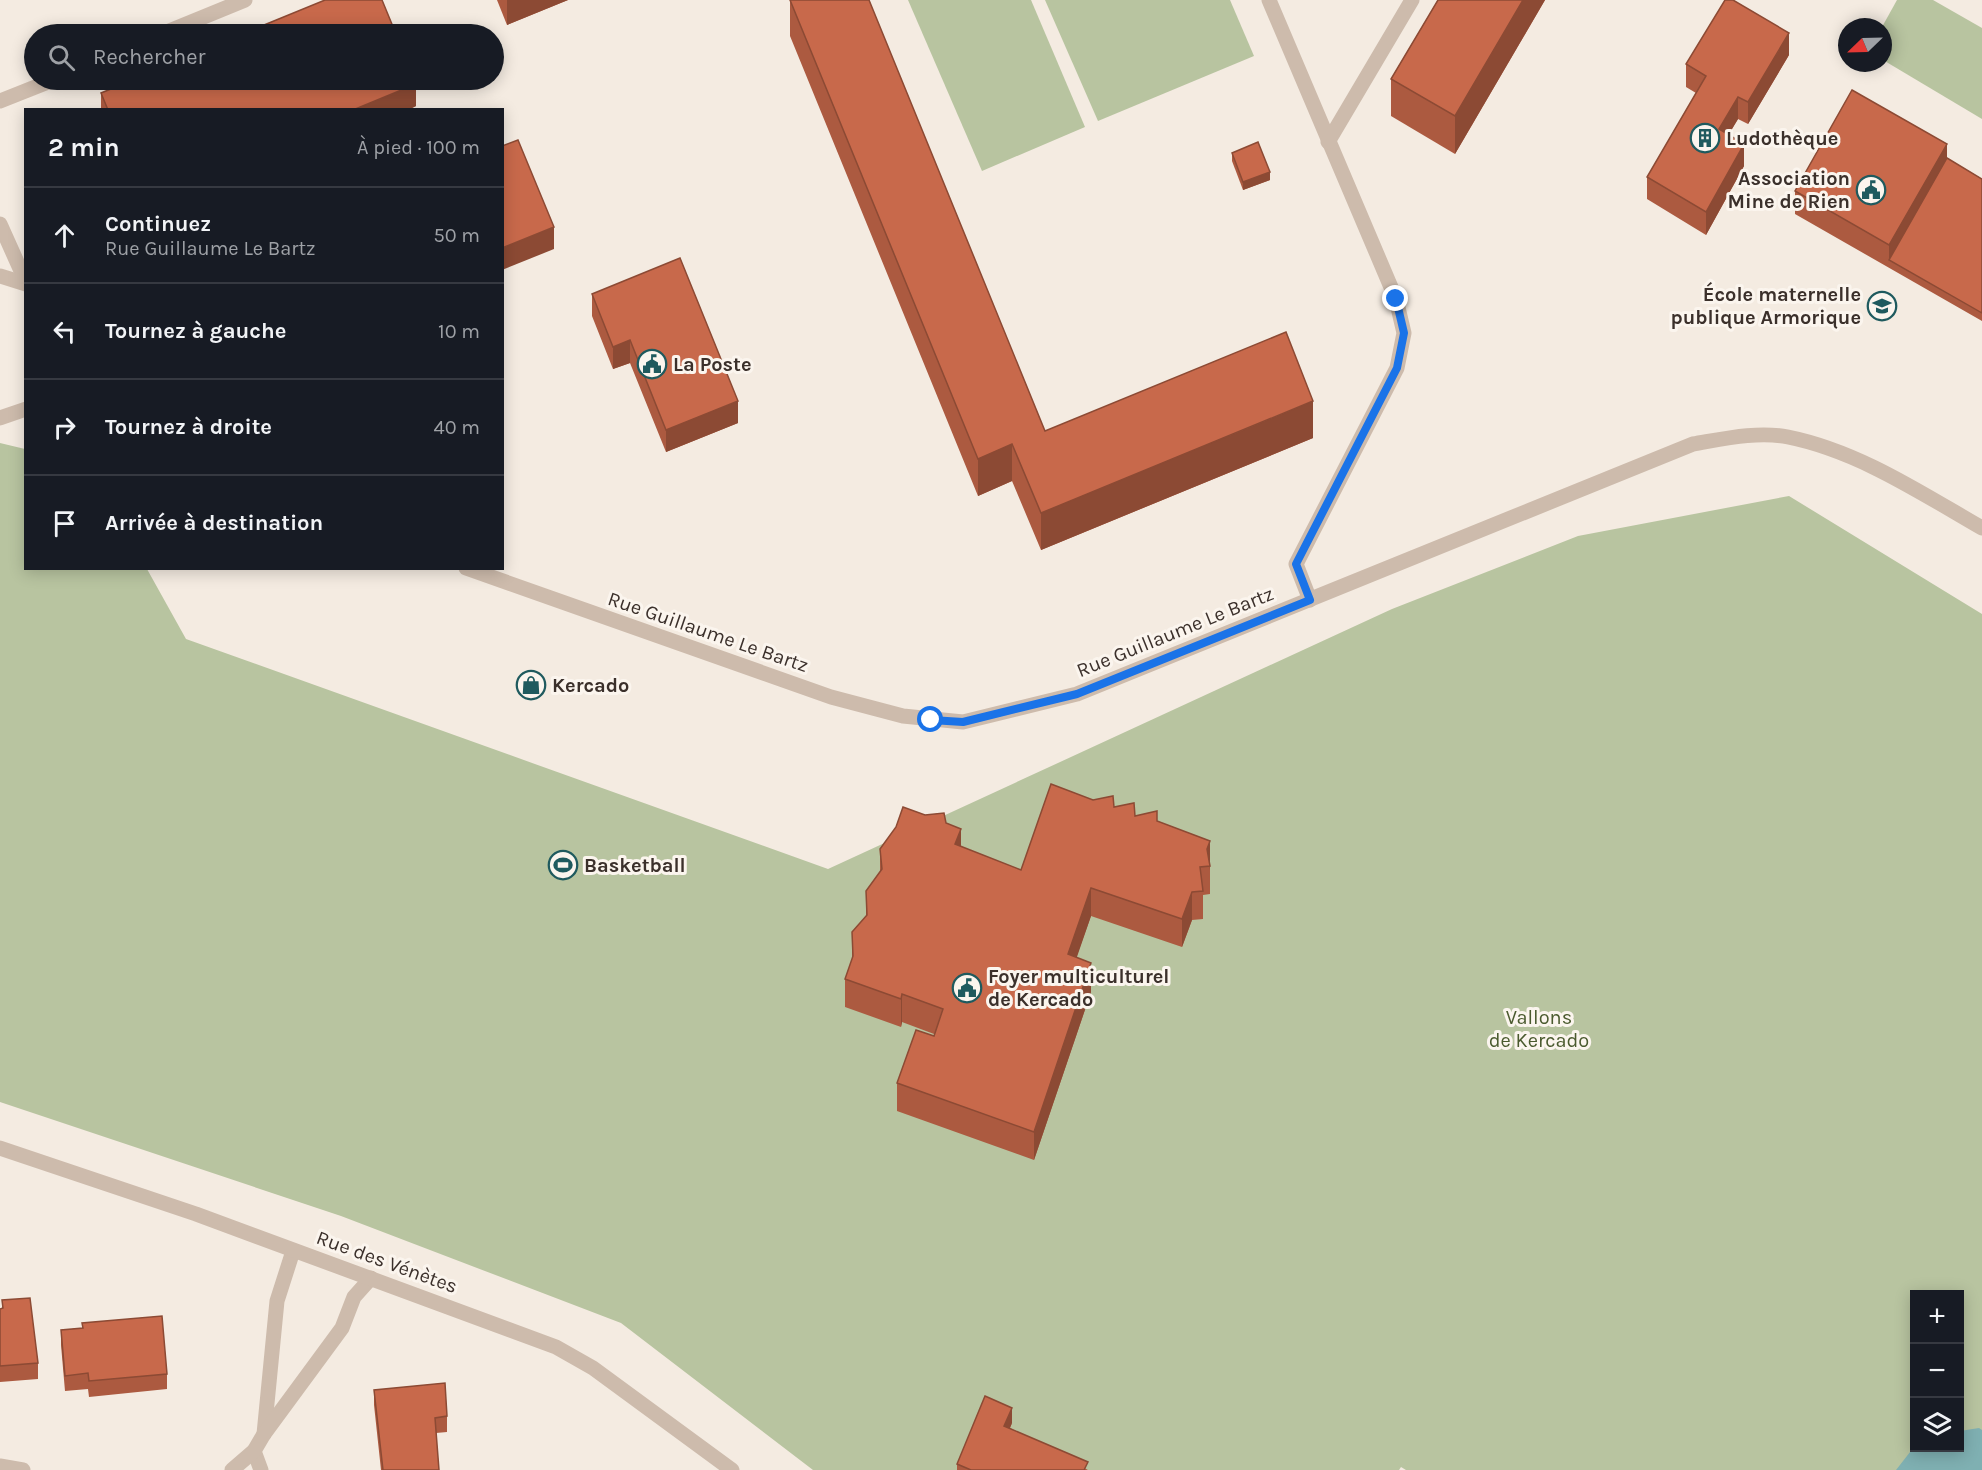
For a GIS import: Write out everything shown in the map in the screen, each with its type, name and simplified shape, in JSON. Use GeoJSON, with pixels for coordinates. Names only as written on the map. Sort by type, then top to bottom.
{"type":"FeatureCollection","features":[{"type":"Feature","properties":{"kind":"street"},"geometry":{"type":"LineString","coordinates":[[187,24],[246,0]]}},
{"type":"Feature","properties":{"kind":"street"},"geometry":{"type":"LineString","coordinates":[[1269,0],[1396,299],[1404,333],[1397,368],[1296,564],[1310,600]]}},
{"type":"Feature","properties":{"kind":"street"},"geometry":{"type":"LineString","coordinates":[[1328,142],[1412,0]]}},
{"type":"Feature","properties":{"kind":"street"},"geometry":{"type":"LineString","coordinates":[[0,101],[28,90]]}},
{"type":"Feature","properties":{"kind":"street"},"geometry":{"type":"LineString","coordinates":[[0,224],[24,278]]}},
{"type":"Feature","properties":{"kind":"street"},"geometry":{"type":"LineString","coordinates":[[0,276],[24,282]]}},
{"type":"Feature","properties":{"kind":"street"},"geometry":{"type":"LineString","coordinates":[[0,418],[23,412]]}},
{"type":"Feature","properties":{"kind":"street","name":"Rue Guillaume Le Bartz"},"geometry":{"type":"LineString","coordinates":[[472,570],[831,697],[891,714],[963,722],[1077,694],[1693,444],[1743,436],[1787,437],[1837,452],[1892,476],[1982,528]]}},
{"type":"Feature","properties":{"kind":"street","name":"Rue des Vénètes"},"geometry":{"type":"LineString","coordinates":[[0,1148],[196,1214],[556,1347],[593,1368],[732,1470]]}},
{"type":"Feature","properties":{"kind":"street"},"geometry":{"type":"LineString","coordinates":[[264,1434],[277,1301],[293,1251]]}},
{"type":"Feature","properties":{"kind":"street"},"geometry":{"type":"LineString","coordinates":[[232,1470],[254,1451],[342,1328],[354,1297],[371,1278]]}},
{"type":"Feature","properties":{"kind":"street"},"geometry":{"type":"LineString","coordinates":[[254,1451],[261,1470]]}},
{"type":"Feature","properties":{"kind":"street"},"geometry":{"type":"LineString","coordinates":[[0,1466],[23,1470]]}},
{"type":"Feature","properties":{"kind":"green space"},"geometry":{"type":"Polygon","coordinates":[[[908,0],[1031,0],[1085,127],[982,171],[908,0]]]}},
{"type":"Feature","properties":{"kind":"green space"},"geometry":{"type":"Polygon","coordinates":[[[1045,0],[1230,0],[1254,56],[1098,121],[1045,0]]]}},
{"type":"Feature","properties":{"kind":"green space"},"geometry":{"type":"Polygon","coordinates":[[[1897,0],[1933,0],[1982,28],[1982,119],[1892,65],[1892,18],[1887,18],[1897,0]]]}},
{"type":"Feature","properties":{"kind":"green space","name":"Vallons de Kercado"},"geometry":{"type":"Polygon","coordinates":[[[0,443],[24,449],[24,570],[148,570],[186,639],[828,869],[1392,609],[1578,536],[1789,496],[1982,614],[1982,1470],[1406,1470],[1401,1467],[1399,1470],[813,1470],[621,1323],[341,1216],[0,1102],[0,443]]]}},
{"type":"Feature","properties":{"kind":"water"},"geometry":{"type":"Polygon","coordinates":[[[1979,1428],[1982,1430],[1982,1470],[1896,1470],[1910,1452],[1964,1452],[1964,1430],[1979,1428]]]}},
{"type":"Feature","properties":{"kind":"building"},"geometry":{"type":"Polygon","coordinates":[[[325,0],[382,0],[392,24],[266,24],[325,0]]]}},
{"type":"Feature","properties":{"kind":"building"},"geometry":{"type":"Polygon","coordinates":[[[790,0],[869,0],[1045,431],[1286,332],[1313,401],[1041,513],[1012,444],[978,459],[790,0]]]}},
{"type":"Feature","properties":{"kind":"building"},"geometry":{"type":"Polygon","coordinates":[[[1438,0],[1523,0],[1455,116],[1391,79],[1438,0]]]}},
{"type":"Feature","properties":{"kind":"building","name":"Ludothèque"},"geometry":{"type":"Polygon","coordinates":[[[1725,0],[1733,0],[1789,33],[1748,102],[1738,97],[1719,129],[1744,144],[1706,212],[1647,177],[1706,76],[1686,64],[1725,0]]]}},
{"type":"Feature","properties":{"kind":"building"},"geometry":{"type":"Polygon","coordinates":[[[108,90],[401,90],[358,108],[107,108],[101,93],[108,90]]]}},
{"type":"Feature","properties":{"kind":"building","name":"Association Mine de Rien"},"geometry":{"type":"Polygon","coordinates":[[[1852,90],[1947,144],[1889,245],[1795,191],[1852,90]]]}},
{"type":"Feature","properties":{"kind":"building"},"geometry":{"type":"Polygon","coordinates":[[[518,140],[554,227],[504,247],[504,145],[518,140]]]}},
{"type":"Feature","properties":{"kind":"building"},"geometry":{"type":"Polygon","coordinates":[[[1258,142],[1270,172],[1243,182],[1232,153],[1258,142]]]}},
{"type":"Feature","properties":{"kind":"building"},"geometry":{"type":"Polygon","coordinates":[[[1947,158],[1982,179],[1982,313],[1889,260],[1947,158]]]}},
{"type":"Feature","properties":{"kind":"building"},"geometry":{"type":"Polygon","coordinates":[[[680,258],[738,401],[666,430],[630,340],[613,347],[592,294],[680,258]]]}},
{"type":"Feature","properties":{"kind":"building","name":"Foyer multiculturel de Kercado"},"geometry":{"type":"Polygon","coordinates":[[[1051,784],[1093,800],[1113,796],[1114,807],[1134,803],[1135,816],[1157,811],[1157,821],[1210,841],[1207,849],[1210,866],[1200,867],[1203,891],[1192,892],[1182,919],[1091,888],[1068,954],[1091,963],[1034,1132],[897,1083],[916,1030],[934,1036],[943,1009],[902,994],[901,999],[845,979],[853,956],[852,932],[867,915],[866,891],[882,869],[880,849],[896,827],[903,807],[925,815],[944,813],[946,823],[961,829],[955,844],[1021,870],[1051,784]]]}},
{"type":"Feature","properties":{"kind":"building"},"geometry":{"type":"Polygon","coordinates":[[[30,1298],[38,1363],[0,1366],[2,1300],[30,1298]]]}},
{"type":"Feature","properties":{"kind":"building"},"geometry":{"type":"Polygon","coordinates":[[[162,1316],[167,1374],[89,1381],[88,1373],[65,1376],[61,1330],[83,1328],[82,1323],[162,1316]]]}},
{"type":"Feature","properties":{"kind":"building"},"geometry":{"type":"Polygon","coordinates":[[[445,1383],[447,1416],[435,1418],[439,1470],[383,1470],[374,1390],[445,1383]]]}},
{"type":"Feature","properties":{"kind":"building"},"geometry":{"type":"Polygon","coordinates":[[[985,1396],[1012,1408],[1004,1426],[1088,1462],[1084,1470],[971,1470],[957,1464],[985,1396]]]}},
{"type":"Feature","properties":{"kind":"place","name":"Ludothèque"},"geometry":{"type":"Point","coordinates":[1705,138]}},
{"type":"Feature","properties":{"kind":"place","name":"Association Mine de Rien"},"geometry":{"type":"Point","coordinates":[1871,190]}},
{"type":"Feature","properties":{"kind":"place","name":"École maternelle publique Armorique"},"geometry":{"type":"Point","coordinates":[1882,306]}},
{"type":"Feature","properties":{"kind":"place","name":"La Poste"},"geometry":{"type":"Point","coordinates":[652,364]}},
{"type":"Feature","properties":{"kind":"place","name":"Kercado"},"geometry":{"type":"Point","coordinates":[531,685]}},
{"type":"Feature","properties":{"kind":"place","name":"Basketball"},"geometry":{"type":"Point","coordinates":[563,865]}},
{"type":"Feature","properties":{"kind":"place","name":"Foyer multiculturel de Kercado"},"geometry":{"type":"Point","coordinates":[967,988]}},
{"type":"Feature","properties":{"kind":"route"},"geometry":{"type":"LineString","coordinates":[[931,720],[963,722],[997,716],[1077,694],[1310,600],[1296,564],[1397,368],[1404,333],[1396,299]]}}]}
